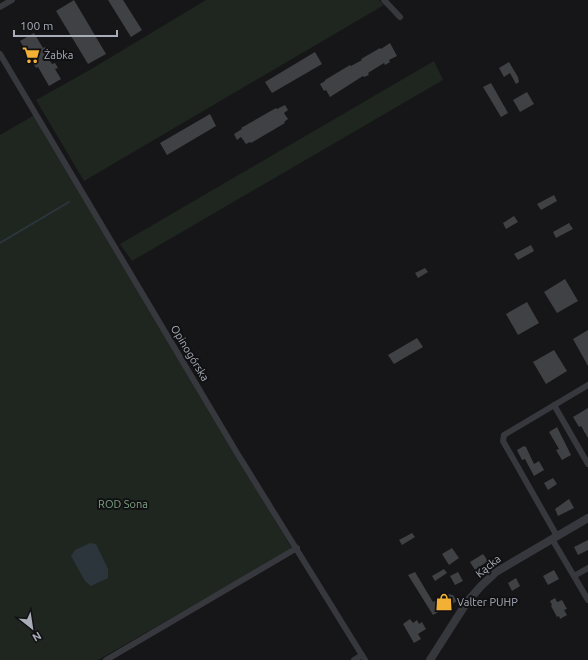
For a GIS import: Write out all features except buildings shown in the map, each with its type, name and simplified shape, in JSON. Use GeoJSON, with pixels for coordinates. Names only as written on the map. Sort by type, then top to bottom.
{"type":"FeatureCollection","features":[{"type":"Feature","properties":{"kind":"street"},"geometry":{"type":"LineString","coordinates":[[0,7],[12,0]]}},
{"type":"Feature","properties":{"kind":"street"},"geometry":{"type":"LineString","coordinates":[[384,0],[400,17]]}},
{"type":"Feature","properties":{"kind":"street","name":"Opinogórska"},"geometry":{"type":"LineString","coordinates":[[0,54],[237,453],[297,548],[363,658]]}},
{"type":"Feature","properties":{"kind":"street"},"geometry":{"type":"LineString","coordinates":[[588,385],[504,434],[503,441],[588,600]]}},
{"type":"Feature","properties":{"kind":"street"},"geometry":{"type":"LineString","coordinates":[[554,405],[588,464]]}},
{"type":"Feature","properties":{"kind":"street","name":"Kącka"},"geometry":{"type":"LineString","coordinates":[[430,660],[467,602],[480,586],[496,572],[588,518]]}},
{"type":"Feature","properties":{"kind":"street"},"geometry":{"type":"LineString","coordinates":[[106,660],[297,548]]}},
{"type":"Feature","properties":{"kind":"street"},"geometry":{"type":"LineString","coordinates":[[574,576],[588,568]]}},
{"type":"Feature","properties":{"kind":"street"},"geometry":{"type":"LineString","coordinates":[[354,660],[363,658]]}},
{"type":"Feature","properties":{"kind":"green space"},"geometry":{"type":"Polygon","coordinates":[[[206,0],[379,0],[384,5],[84,181],[36,100],[88,71],[206,0]]]}},
{"type":"Feature","properties":{"kind":"green space"},"geometry":{"type":"Polygon","coordinates":[[[434,61],[443,80],[132,261],[120,244],[434,61]]]}},
{"type":"Feature","properties":{"kind":"green space","name":"ROD Sona"},"geometry":{"type":"Polygon","coordinates":[[[36,114],[292,549],[98,660],[0,660],[0,135],[36,114]]]}},
{"type":"Feature","properties":{"kind":"shaded area"},"geometry":{"type":"Polygon","coordinates":[[[90,543],[96,544],[108,569],[108,578],[91,586],[85,581],[71,556],[75,550],[90,543]]]}},
{"type":"Feature","properties":{"kind":"waterway"},"geometry":{"type":"LineString","coordinates":[[0,243],[69,202]]}},
{"type":"Feature","properties":{"kind":"place","name":"Żabka"},"geometry":{"type":"Point","coordinates":[31,55]}},
{"type":"Feature","properties":{"kind":"place","name":"Valter PUHP"},"geometry":{"type":"Point","coordinates":[444,602]}}]}
